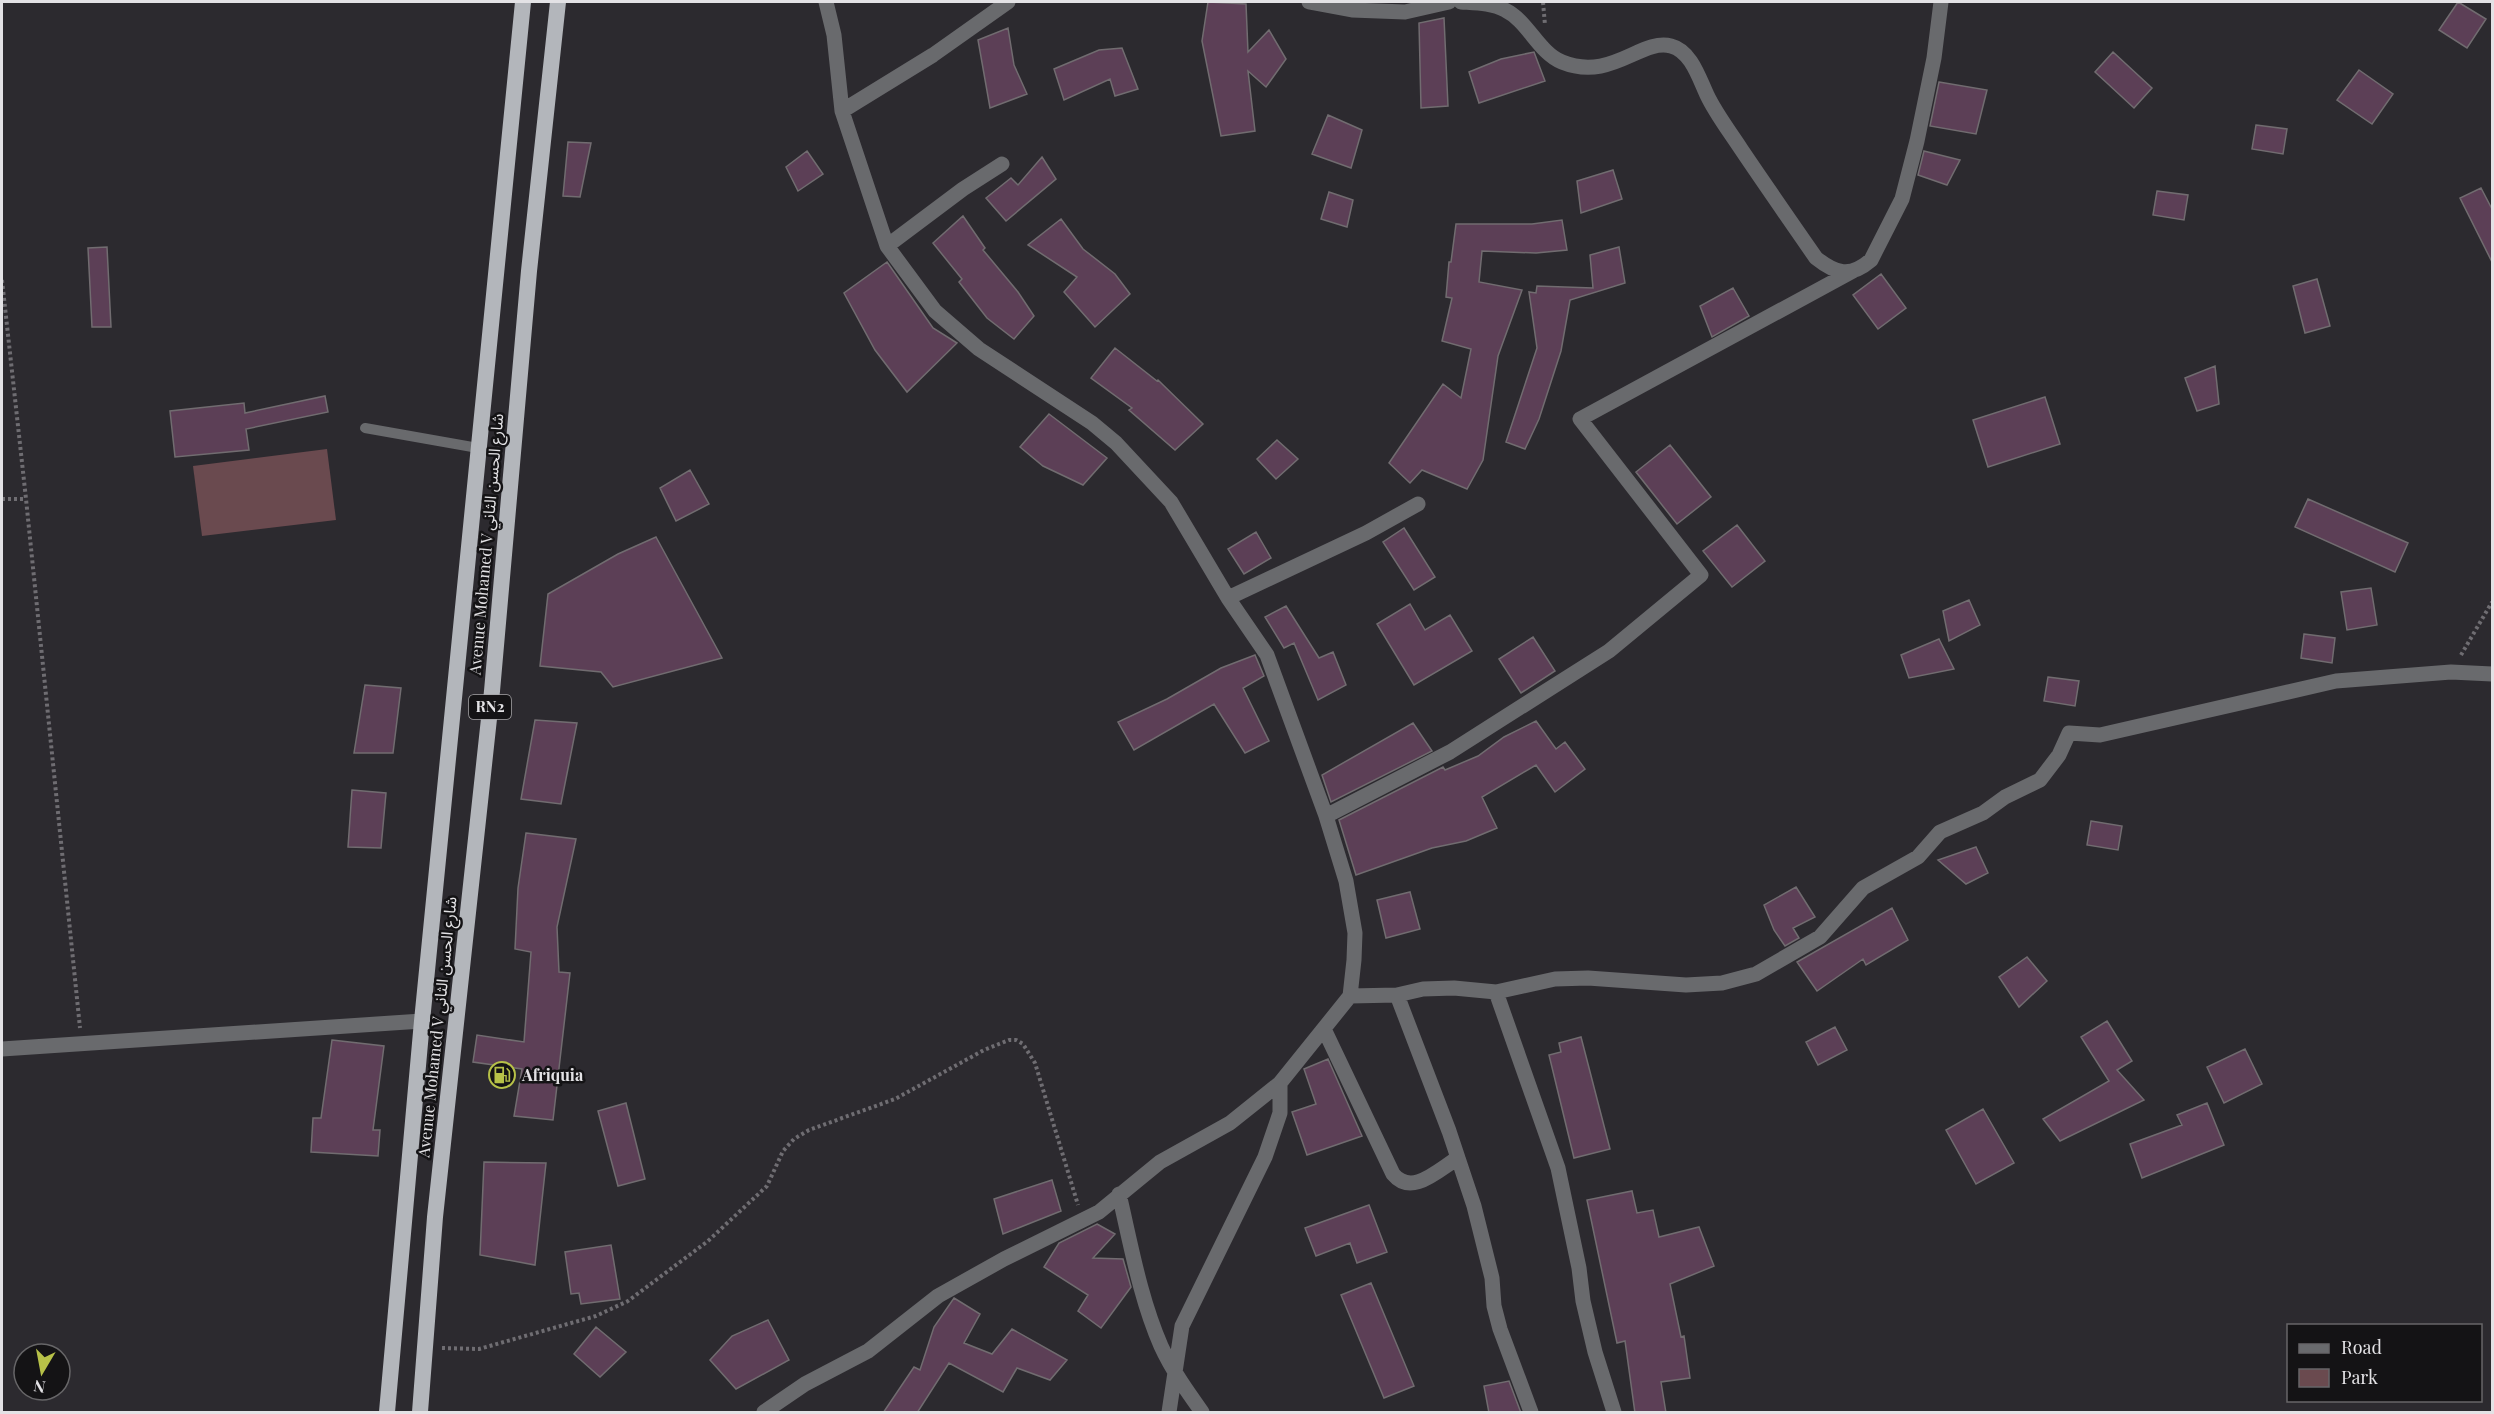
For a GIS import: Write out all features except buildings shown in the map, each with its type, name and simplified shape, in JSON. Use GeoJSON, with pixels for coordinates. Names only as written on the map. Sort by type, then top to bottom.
{"type":"FeatureCollection","features":[{"type":"Feature","properties":{"kind":"highway","name":"Avenue Mohamed V شارع الحسن الثاني"},"geometry":{"type":"LineString","coordinates":[[387,1413],[422,1022],[524,2]]}},
{"type":"Feature","properties":{"kind":"highway","name":"Avenue Mohamed V شارع الحسن الثاني"},"geometry":{"type":"LineString","coordinates":[[420,1413],[424,1347],[457,1003],[492,691],[529,271],[558,2]]}},
{"type":"Feature","properties":{"kind":"street"},"geometry":{"type":"LineString","coordinates":[[764,1413],[805,1384],[868,1351],[938,1296],[1004,1259],[1098,1212],[1160,1162],[1230,1123],[1280,1083],[1350,996],[1355,933],[1351,902],[1326,816],[1267,655],[1228,598],[1172,502],[1116,443],[1069,407],[978,349],[935,311],[887,246],[842,111],[834,35],[826,2]]}},
{"type":"Feature","properties":{"kind":"street"},"geometry":{"type":"LineString","coordinates":[[842,111],[933,55],[1008,2]]}},
{"type":"Feature","properties":{"kind":"street"},"geometry":{"type":"LineString","coordinates":[[1309,2],[1352,10],[1405,12],[1449,2]]}},
{"type":"Feature","properties":{"kind":"street"},"geometry":{"type":"LineString","coordinates":[[1461,2],[1490,5],[1506,10],[1561,62],[1584,67],[1601,67],[1614,64],[1659,44],[1672,46],[1683,52],[1694,68],[1712,105],[1816,258],[1829,268],[1841,272],[1853,271]]}},
{"type":"Feature","properties":{"kind":"street"},"geometry":{"type":"LineString","coordinates":[[1326,816],[1450,752],[1609,651],[1701,575],[1580,419],[1863,267],[1871,260],[1902,199],[1934,58],[1941,2]]}},
{"type":"Feature","properties":{"kind":"street"},"geometry":{"type":"LineString","coordinates":[[887,246],[963,189],[1002,164]]}},
{"type":"Feature","properties":{"kind":"street"},"geometry":{"type":"LineString","coordinates":[[1228,598],[1366,533],[1418,504]]}},
{"type":"Feature","properties":{"kind":"street"},"geometry":{"type":"LineString","coordinates":[[1350,996],[1454,988],[1496,992],[1555,979],[1588,978],[1686,985],[1722,983],[1756,974],[1820,937],[1863,888],[1918,857],[1940,832],[1983,813],[2005,797],[2040,780],[2058,755],[2068,733],[2100,735],[2336,681],[2451,672],[2493,674]]}},
{"type":"Feature","properties":{"kind":"street"},"geometry":{"type":"LineString","coordinates":[[1496,992],[1558,1168],[1579,1268],[1583,1301],[1595,1352],[1614,1413]]}},
{"type":"Feature","properties":{"kind":"street"},"geometry":{"type":"LineString","coordinates":[[1396,994],[1474,1206],[1492,1278],[1494,1306],[1500,1329],[1531,1413]]}},
{"type":"Feature","properties":{"kind":"street"},"geometry":{"type":"LineString","coordinates":[[2,1049],[422,1022]]}},
{"type":"Feature","properties":{"kind":"street"},"geometry":{"type":"LineString","coordinates":[[1324,1029],[1393,1174],[1400,1182],[1408,1185],[1419,1182],[1458,1158]]}},
{"type":"Feature","properties":{"kind":"street"},"geometry":{"type":"LineString","coordinates":[[1169,1413],[1182,1326],[1265,1157],[1280,1113],[1280,1083]]}},
{"type":"Feature","properties":{"kind":"street"},"geometry":{"type":"LineString","coordinates":[[1119,1194],[1145,1304],[1161,1346],[1175,1374],[1202,1413]]}},
{"type":"Feature","properties":{"kind":"lane"},"geometry":{"type":"LineString","coordinates":[[365,428],[478,448]]}},
{"type":"Feature","properties":{"kind":"path"},"geometry":{"type":"LineString","coordinates":[[2,280],[82,1043]]}},
{"type":"Feature","properties":{"kind":"path"},"geometry":{"type":"LineString","coordinates":[[2,499],[26,499]]}},
{"type":"Feature","properties":{"kind":"path"},"geometry":{"type":"LineString","coordinates":[[2451,672],[2493,602]]}},
{"type":"Feature","properties":{"kind":"path"},"geometry":{"type":"LineString","coordinates":[[424,1347],[479,1348],[596,1316],[628,1301],[708,1241],[767,1186],[783,1151],[794,1139],[830,1121],[895,1099],[984,1050],[1009,1040],[1016,1040],[1023,1044],[1035,1063],[1082,1220]]}},
{"type":"Feature","properties":{"kind":"green space"},"geometry":{"type":"Polygon","coordinates":[[[327,449],[336,520],[202,536],[193,466],[327,449]]]}},
{"type":"Feature","properties":{"kind":"place","name":"Afriquia"},"geometry":{"type":"Point","coordinates":[502,1075]}}]}
